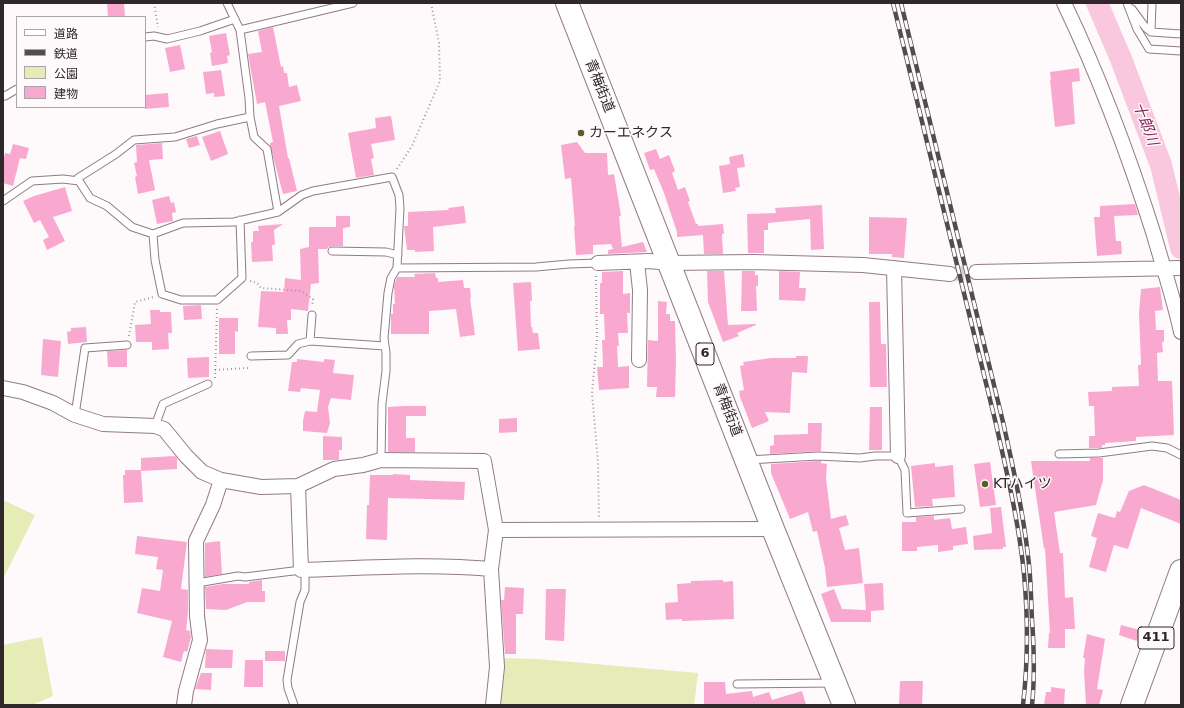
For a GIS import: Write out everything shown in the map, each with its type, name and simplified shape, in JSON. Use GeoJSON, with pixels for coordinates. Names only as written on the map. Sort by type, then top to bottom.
{"type":"FeatureCollection","features":[{"type":"Feature","properties":{"kind":"main road","name":"青梅街道"},"geometry":{"type":"LineString","coordinates":[[567,3],[773,529],[844,705]]}},
{"type":"Feature","properties":{"kind":"main road","name":"411"},"geometry":{"type":"LineString","coordinates":[[1132,705],[1181,571]]}},
{"type":"Feature","properties":{"kind":"street"},"geometry":{"type":"LineString","coordinates":[[1064,3],[1080,35],[1119,133],[1142,198],[1164,268],[1175,304],[1181,332]]}},
{"type":"Feature","properties":{"kind":"street"},"geometry":{"type":"LineString","coordinates":[[598,264],[649,261],[670,263],[754,262],[863,265],[950,274]]}},
{"type":"Feature","properties":{"kind":"street"},"geometry":{"type":"LineString","coordinates":[[637,262],[640,290],[639,360]]}},
{"type":"Feature","properties":{"kind":"street"},"geometry":{"type":"LineString","coordinates":[[894,268],[898,456]]}},
{"type":"Feature","properties":{"kind":"street"},"geometry":{"type":"LineString","coordinates":[[976,272],[1181,268]]}},
{"type":"Feature","properties":{"kind":"street"},"geometry":{"type":"LineString","coordinates":[[3,388],[29,394],[53,403],[75,415],[103,424],[155,426],[164,429],[169,433],[186,456],[202,472],[221,480],[261,487],[298,486],[334,469],[363,465],[381,460],[484,461],[496,530],[491,569],[497,667],[494,705]]}},
{"type":"Feature","properties":{"kind":"street"},"geometry":{"type":"LineString","coordinates":[[184,705],[186,691],[200,640],[197,616],[196,541],[213,505],[221,480]]}},
{"type":"Feature","properties":{"kind":"street"},"geometry":{"type":"LineString","coordinates":[[298,486],[303,570],[392,566],[468,567],[491,569]]}},
{"type":"Feature","properties":{"kind":"street"},"geometry":{"type":"LineString","coordinates":[[496,530],[773,529]]}},
{"type":"Feature","properties":{"kind":"lane"},"geometry":{"type":"LineString","coordinates":[[227,3],[240,30],[250,117],[254,137],[267,149],[278,212]]}},
{"type":"Feature","properties":{"kind":"lane"},"geometry":{"type":"LineString","coordinates":[[240,30],[353,3]]}},
{"type":"Feature","properties":{"kind":"lane"},"geometry":{"type":"LineString","coordinates":[[1128,3],[1146,28],[1151,32],[1181,34]]}},
{"type":"Feature","properties":{"kind":"lane"},"geometry":{"type":"LineString","coordinates":[[1128,3],[1137,29],[1149,49],[1181,51]]}},
{"type":"Feature","properties":{"kind":"lane"},"geometry":{"type":"LineString","coordinates":[[1151,32],[1152,3]]}},
{"type":"Feature","properties":{"kind":"lane"},"geometry":{"type":"LineString","coordinates":[[146,37],[154,36],[167,39],[200,31],[235,19]]}},
{"type":"Feature","properties":{"kind":"lane"},"geometry":{"type":"LineString","coordinates":[[3,95],[5,96],[16,90]]}},
{"type":"Feature","properties":{"kind":"lane"},"geometry":{"type":"LineString","coordinates":[[79,181],[78,178],[116,154],[134,140],[175,137],[217,124],[250,117]]}},
{"type":"Feature","properties":{"kind":"lane"},"geometry":{"type":"LineString","coordinates":[[3,201],[32,181],[63,179],[79,181],[90,198],[108,206],[132,227],[153,234],[183,223],[234,222],[278,212],[302,195],[313,191],[392,177],[400,202],[398,255],[397,268],[391,278],[388,293],[384,338],[386,371],[382,403],[381,460]]}},
{"type":"Feature","properties":{"kind":"lane"},"geometry":{"type":"LineString","coordinates":[[153,234],[162,294],[181,300],[217,300],[242,278],[240,220]]}},
{"type":"Feature","properties":{"kind":"lane"},"geometry":{"type":"LineString","coordinates":[[332,251],[349,250],[386,252],[398,255]]}},
{"type":"Feature","properties":{"kind":"lane"},"geometry":{"type":"LineString","coordinates":[[397,268],[536,267],[569,264],[598,264]]}},
{"type":"Feature","properties":{"kind":"lane"},"geometry":{"type":"LineString","coordinates":[[310,341],[312,315]]}},
{"type":"Feature","properties":{"kind":"lane"},"geometry":{"type":"LineString","coordinates":[[251,356],[288,355],[298,344],[310,341],[385,346]]}},
{"type":"Feature","properties":{"kind":"lane"},"geometry":{"type":"LineString","coordinates":[[75,415],[85,348],[127,345]]}},
{"type":"Feature","properties":{"kind":"lane"},"geometry":{"type":"LineString","coordinates":[[155,426],[163,404],[208,384]]}},
{"type":"Feature","properties":{"kind":"lane"},"geometry":{"type":"LineString","coordinates":[[1059,454],[1099,453],[1152,446],[1167,448],[1181,455]]}},
{"type":"Feature","properties":{"kind":"lane"},"geometry":{"type":"LineString","coordinates":[[746,460],[818,456],[860,458],[875,456],[898,456],[905,470],[907,514],[961,509]]}},
{"type":"Feature","properties":{"kind":"lane"},"geometry":{"type":"LineString","coordinates":[[197,583],[238,576],[245,577],[303,570],[305,590],[300,602],[287,680],[294,705]]}},
{"type":"Feature","properties":{"kind":"lane"},"geometry":{"type":"LineString","coordinates":[[737,684],[836,683]]}},
{"type":"Feature","properties":{"kind":"path"},"geometry":{"type":"LineString","coordinates":[[154,3],[160,38]]}},
{"type":"Feature","properties":{"kind":"path"},"geometry":{"type":"LineString","coordinates":[[392,177],[412,146],[440,81],[439,43],[431,3]]}},
{"type":"Feature","properties":{"kind":"path"},"geometry":{"type":"LineString","coordinates":[[598,264],[596,281],[598,339],[592,393],[598,462],[599,530]]}},
{"type":"Feature","properties":{"kind":"path"},"geometry":{"type":"LineString","coordinates":[[242,278],[257,283],[261,288],[302,291],[313,299],[312,315]]}},
{"type":"Feature","properties":{"kind":"path"},"geometry":{"type":"LineString","coordinates":[[127,345],[135,302],[162,294]]}},
{"type":"Feature","properties":{"kind":"path"},"geometry":{"type":"LineString","coordinates":[[208,384],[214,380],[217,300]]}},
{"type":"Feature","properties":{"kind":"path"},"geometry":{"type":"LineString","coordinates":[[215,370],[248,368],[251,356]]}},
{"type":"Feature","properties":{"kind":"green space"},"geometry":{"type":"Polygon","coordinates":[[[3,500],[35,515],[3,579],[3,500]]]}},
{"type":"Feature","properties":{"kind":"green space"},"geometry":{"type":"Polygon","coordinates":[[[42,637],[53,696],[32,705],[3,705],[3,645],[42,637]]]}},
{"type":"Feature","properties":{"kind":"green space"},"geometry":{"type":"Polygon","coordinates":[[[501,658],[538,659],[698,673],[694,705],[499,705],[501,658]]]}},
{"type":"Feature","properties":{"kind":"building"},"geometry":{"type":"Polygon","coordinates":[[[107,3],[124,3],[125,16],[108,16],[107,3]]]}},
{"type":"Feature","properties":{"kind":"building"},"geometry":{"type":"Polygon","coordinates":[[[273,27],[281,67],[283,66],[284,73],[287,73],[289,87],[297,85],[301,101],[279,106],[288,158],[297,191],[283,194],[270,145],[270,143],[273,142],[265,102],[257,104],[248,54],[262,52],[258,31],[273,27]]]}},
{"type":"Feature","properties":{"kind":"building"},"geometry":{"type":"Polygon","coordinates":[[[226,33],[230,55],[227,56],[228,63],[212,66],[210,53],[212,52],[209,36],[226,33]]]}},
{"type":"Feature","properties":{"kind":"building"},"geometry":{"type":"Polygon","coordinates":[[[180,45],[185,69],[170,72],[165,48],[180,45]]]}},
{"type":"Feature","properties":{"kind":"building"},"geometry":{"type":"Polygon","coordinates":[[[1079,68],[1080,81],[1072,82],[1075,124],[1055,127],[1050,72],[1079,68]]]}},
{"type":"Feature","properties":{"kind":"building"},"geometry":{"type":"Polygon","coordinates":[[[221,70],[225,96],[214,97],[214,93],[206,94],[203,72],[221,70]]]}},
{"type":"Feature","properties":{"kind":"building"},"geometry":{"type":"Polygon","coordinates":[[[168,93],[169,107],[145,109],[146,95],[168,93]]]}},
{"type":"Feature","properties":{"kind":"building"},"geometry":{"type":"Polygon","coordinates":[[[391,116],[395,140],[371,144],[374,158],[371,159],[374,175],[356,178],[348,133],[376,128],[375,118],[391,116]]]}},
{"type":"Feature","properties":{"kind":"building"},"geometry":{"type":"Polygon","coordinates":[[[220,131],[228,154],[211,161],[202,137],[220,131]]]}},
{"type":"Feature","properties":{"kind":"building"},"geometry":{"type":"Polygon","coordinates":[[[197,136],[200,145],[189,148],[186,139],[197,136]]]}},
{"type":"Feature","properties":{"kind":"building"},"geometry":{"type":"Polygon","coordinates":[[[577,142],[585,153],[607,153],[608,175],[614,174],[621,216],[619,216],[622,247],[643,242],[647,252],[608,254],[608,250],[613,249],[611,244],[593,245],[593,254],[576,255],[571,178],[565,179],[561,145],[577,142]]]}},
{"type":"Feature","properties":{"kind":"building"},"geometry":{"type":"Polygon","coordinates":[[[162,143],[163,159],[149,160],[155,190],[138,194],[135,177],[137,176],[134,163],[137,162],[136,145],[162,143]]]}},
{"type":"Feature","properties":{"kind":"building"},"geometry":{"type":"Polygon","coordinates":[[[13,144],[29,148],[26,159],[20,158],[13,186],[3,183],[3,161],[5,153],[10,154],[13,144]]]}},
{"type":"Feature","properties":{"kind":"building"},"geometry":{"type":"Polygon","coordinates":[[[656,149],[660,159],[669,155],[675,171],[672,173],[678,190],[685,187],[690,201],[688,202],[696,224],[698,224],[698,226],[723,224],[723,254],[704,254],[703,235],[677,237],[677,232],[664,193],[654,169],[650,170],[644,153],[656,149]]]}},
{"type":"Feature","properties":{"kind":"building"},"geometry":{"type":"Polygon","coordinates":[[[743,154],[745,167],[737,168],[740,187],[735,188],[736,191],[723,193],[719,166],[730,164],[729,157],[743,154]]]}},
{"type":"Feature","properties":{"kind":"building"},"geometry":{"type":"Polygon","coordinates":[[[65,187],[72,211],[53,217],[65,241],[47,250],[43,240],[49,237],[40,220],[34,223],[23,201],[34,196],[65,187]]]}},
{"type":"Feature","properties":{"kind":"building"},"geometry":{"type":"Polygon","coordinates":[[[169,196],[171,203],[174,202],[176,212],[172,213],[173,221],[157,224],[152,200],[169,196]]]}},
{"type":"Feature","properties":{"kind":"building"},"geometry":{"type":"Polygon","coordinates":[[[1135,204],[1138,215],[1114,216],[1116,241],[1121,241],[1122,254],[1097,256],[1094,217],[1100,217],[1100,206],[1135,204]]]}},
{"type":"Feature","properties":{"kind":"building"},"geometry":{"type":"Polygon","coordinates":[[[822,205],[824,249],[811,250],[810,219],[768,223],[768,230],[764,230],[764,253],[748,253],[747,214],[776,213],[775,208],[822,205]]]}},
{"type":"Feature","properties":{"kind":"building"},"geometry":{"type":"Polygon","coordinates":[[[464,206],[466,223],[433,227],[434,251],[415,252],[415,250],[407,250],[404,226],[408,226],[408,212],[449,210],[448,208],[464,206]]]}},
{"type":"Feature","properties":{"kind":"building"},"geometry":{"type":"Polygon","coordinates":[[[336,216],[350,216],[350,227],[343,228],[343,246],[332,246],[328,247],[327,249],[318,249],[319,283],[311,284],[308,311],[291,309],[291,320],[287,320],[288,334],[276,334],[276,328],[258,327],[261,291],[284,292],[285,278],[301,280],[300,249],[309,247],[309,227],[336,227],[336,216]]]}},
{"type":"Feature","properties":{"kind":"building"},"geometry":{"type":"Polygon","coordinates":[[[869,217],[907,218],[904,258],[892,257],[892,254],[869,254],[869,217]]]}},
{"type":"Feature","properties":{"kind":"building"},"geometry":{"type":"Polygon","coordinates":[[[283,224],[274,230],[275,245],[272,245],[273,261],[252,262],[251,242],[253,242],[253,231],[259,231],[258,226],[283,224]]]}},
{"type":"Feature","properties":{"kind":"building"},"geometry":{"type":"Polygon","coordinates":[[[623,271],[623,294],[630,293],[630,313],[627,313],[628,333],[618,333],[618,367],[629,366],[629,388],[599,390],[597,367],[603,367],[602,340],[605,340],[604,314],[600,314],[600,283],[602,283],[602,272],[623,271]]]}},
{"type":"Feature","properties":{"kind":"building"},"geometry":{"type":"Polygon","coordinates":[[[707,271],[724,271],[728,325],[756,325],[737,333],[739,336],[723,342],[708,302],[707,271]]]}},
{"type":"Feature","properties":{"kind":"building"},"geometry":{"type":"Polygon","coordinates":[[[742,271],[755,271],[755,275],[758,275],[758,286],[756,286],[757,311],[741,311],[742,271]]]}},
{"type":"Feature","properties":{"kind":"building"},"geometry":{"type":"Polygon","coordinates":[[[779,271],[800,272],[799,288],[806,288],[805,301],[779,300],[779,271]]]}},
{"type":"Feature","properties":{"kind":"building"},"geometry":{"type":"Polygon","coordinates":[[[435,273],[436,278],[438,278],[438,282],[463,280],[464,288],[470,288],[475,335],[460,337],[456,309],[429,311],[429,334],[391,334],[391,314],[393,314],[393,304],[395,304],[394,286],[397,277],[415,277],[414,274],[435,273]]]}},
{"type":"Feature","properties":{"kind":"building"},"geometry":{"type":"Polygon","coordinates":[[[531,282],[531,327],[533,333],[538,333],[540,349],[518,351],[513,283],[531,282]]]}},
{"type":"Feature","properties":{"kind":"building"},"geometry":{"type":"Polygon","coordinates":[[[1160,287],[1163,310],[1155,311],[1156,330],[1164,330],[1164,341],[1162,343],[1163,352],[1157,353],[1158,381],[1172,381],[1174,435],[1136,437],[1136,441],[1105,443],[1105,445],[1102,445],[1102,448],[1089,448],[1089,436],[1095,436],[1094,406],[1089,406],[1088,392],[1112,391],[1112,387],[1139,386],[1138,365],[1141,365],[1139,313],[1141,289],[1160,287]]]}},
{"type":"Feature","properties":{"kind":"building"},"geometry":{"type":"Polygon","coordinates":[[[658,301],[667,302],[666,314],[670,314],[670,321],[675,321],[675,397],[656,397],[657,387],[647,387],[648,340],[658,341],[658,301]]]}},
{"type":"Feature","properties":{"kind":"building"},"geometry":{"type":"Polygon","coordinates":[[[869,302],[880,302],[881,344],[886,344],[887,387],[870,387],[869,302]]]}},
{"type":"Feature","properties":{"kind":"building"},"geometry":{"type":"Polygon","coordinates":[[[201,305],[202,319],[184,320],[183,306],[201,305]]]}},
{"type":"Feature","properties":{"kind":"building"},"geometry":{"type":"Polygon","coordinates":[[[150,310],[171,312],[172,333],[168,333],[169,349],[152,350],[152,342],[136,342],[135,325],[151,324],[150,310]]]}},
{"type":"Feature","properties":{"kind":"building"},"geometry":{"type":"Polygon","coordinates":[[[219,318],[238,318],[238,332],[235,331],[235,354],[219,354],[219,318]]]}},
{"type":"Feature","properties":{"kind":"building"},"geometry":{"type":"Polygon","coordinates":[[[86,327],[87,342],[68,344],[67,332],[71,331],[71,328],[86,327]]]}},
{"type":"Feature","properties":{"kind":"building"},"geometry":{"type":"Polygon","coordinates":[[[43,339],[61,341],[58,377],[41,375],[43,339]]]}},
{"type":"Feature","properties":{"kind":"building"},"geometry":{"type":"Polygon","coordinates":[[[127,350],[127,367],[108,367],[107,351],[127,350]]]}},
{"type":"Feature","properties":{"kind":"building"},"geometry":{"type":"Polygon","coordinates":[[[796,356],[808,356],[807,373],[792,372],[790,413],[765,412],[769,421],[752,428],[740,397],[739,391],[744,390],[740,366],[744,365],[743,362],[771,358],[796,358],[796,356]]]}},
{"type":"Feature","properties":{"kind":"building"},"geometry":{"type":"Polygon","coordinates":[[[209,357],[209,377],[188,378],[187,358],[209,357]]]}},
{"type":"Feature","properties":{"kind":"building"},"geometry":{"type":"Polygon","coordinates":[[[297,359],[324,362],[324,359],[335,360],[333,373],[354,375],[351,400],[331,398],[328,407],[330,423],[327,433],[303,431],[305,411],[317,412],[320,390],[301,388],[300,392],[288,391],[292,362],[297,362],[297,359]]]}},
{"type":"Feature","properties":{"kind":"building"},"geometry":{"type":"Polygon","coordinates":[[[426,406],[426,416],[406,416],[406,438],[415,438],[415,452],[388,452],[388,407],[426,406]]]}},
{"type":"Feature","properties":{"kind":"building"},"geometry":{"type":"Polygon","coordinates":[[[870,407],[882,407],[882,450],[869,450],[870,407]]]}},
{"type":"Feature","properties":{"kind":"building"},"geometry":{"type":"Polygon","coordinates":[[[517,418],[517,432],[499,433],[499,419],[517,418]]]}},
{"type":"Feature","properties":{"kind":"building"},"geometry":{"type":"Polygon","coordinates":[[[808,423],[822,423],[821,451],[770,454],[770,446],[774,445],[774,435],[808,434],[808,423]]]}},
{"type":"Feature","properties":{"kind":"building"},"geometry":{"type":"Polygon","coordinates":[[[323,436],[342,437],[342,450],[339,450],[339,460],[323,460],[323,436]]]}},
{"type":"Feature","properties":{"kind":"building"},"geometry":{"type":"Polygon","coordinates":[[[175,456],[177,458],[177,469],[141,471],[143,502],[124,503],[123,475],[125,475],[125,470],[141,470],[141,458],[175,456]]]}},
{"type":"Feature","properties":{"kind":"building"},"geometry":{"type":"Polygon","coordinates":[[[1090,458],[1103,458],[1103,480],[1096,505],[1054,512],[1060,553],[1063,553],[1065,598],[1073,597],[1075,629],[1065,629],[1065,648],[1048,648],[1050,633],[1045,548],[1044,549],[1031,461],[1090,461],[1090,458]]]}},
{"type":"Feature","properties":{"kind":"building"},"geometry":{"type":"Polygon","coordinates":[[[821,461],[821,463],[827,464],[826,478],[831,519],[846,515],[849,525],[839,528],[845,550],[859,548],[863,583],[827,587],[825,568],[817,531],[813,532],[808,512],[790,519],[771,473],[771,464],[821,461]]]}},
{"type":"Feature","properties":{"kind":"building","name":"KTハイツ"},"geometry":{"type":"Polygon","coordinates":[[[990,462],[996,505],[980,507],[974,464],[990,462]]]}},
{"type":"Feature","properties":{"kind":"building"},"geometry":{"type":"Polygon","coordinates":[[[935,463],[935,467],[953,465],[955,497],[932,499],[933,506],[915,507],[911,466],[935,463]]]}},
{"type":"Feature","properties":{"kind":"building"},"geometry":{"type":"Polygon","coordinates":[[[370,475],[410,475],[410,480],[465,482],[464,500],[388,498],[387,540],[366,539],[370,475]]]}},
{"type":"Feature","properties":{"kind":"building"},"geometry":{"type":"Polygon","coordinates":[[[1144,485],[1181,500],[1181,524],[1141,508],[1128,549],[1114,545],[1106,572],[1089,567],[1097,538],[1091,536],[1098,513],[1115,518],[1117,511],[1120,512],[1129,491],[1144,485]]]}},
{"type":"Feature","properties":{"kind":"building"},"geometry":{"type":"Polygon","coordinates":[[[1001,507],[1006,547],[1003,547],[1003,549],[974,550],[973,536],[992,533],[990,508],[1001,507]]]}},
{"type":"Feature","properties":{"kind":"building"},"geometry":{"type":"Polygon","coordinates":[[[934,516],[934,520],[950,518],[952,529],[966,527],[968,544],[953,546],[953,550],[938,552],[938,545],[917,547],[917,551],[902,551],[902,522],[916,522],[916,517],[934,516]]]}},
{"type":"Feature","properties":{"kind":"building"},"geometry":{"type":"Polygon","coordinates":[[[137,536],[187,542],[181,589],[188,590],[186,630],[190,631],[191,637],[187,652],[184,651],[181,662],[163,657],[172,621],[137,613],[142,588],[160,591],[163,570],[156,569],[158,557],[135,554],[137,536]]]}},
{"type":"Feature","properties":{"kind":"building"},"geometry":{"type":"Polygon","coordinates":[[[220,541],[222,574],[205,577],[205,543],[220,541]]]}},
{"type":"Feature","properties":{"kind":"building"},"geometry":{"type":"Polygon","coordinates":[[[262,580],[262,591],[265,591],[265,602],[247,602],[226,610],[206,609],[205,587],[223,584],[249,584],[249,582],[262,580]]]}},
{"type":"Feature","properties":{"kind":"building"},"geometry":{"type":"Polygon","coordinates":[[[723,580],[723,582],[733,581],[734,619],[682,621],[682,619],[666,620],[665,603],[678,602],[677,584],[691,583],[691,581],[723,580]]]}},
{"type":"Feature","properties":{"kind":"building"},"geometry":{"type":"Polygon","coordinates":[[[883,583],[884,610],[871,611],[871,622],[831,622],[821,594],[834,589],[842,609],[866,610],[864,584],[883,583]]]}},
{"type":"Feature","properties":{"kind":"building"},"geometry":{"type":"Polygon","coordinates":[[[505,587],[524,588],[523,614],[516,614],[516,654],[505,654],[501,600],[504,600],[505,587]]]}},
{"type":"Feature","properties":{"kind":"building"},"geometry":{"type":"Polygon","coordinates":[[[546,589],[566,589],[564,641],[545,640],[546,589]]]}},
{"type":"Feature","properties":{"kind":"building"},"geometry":{"type":"Polygon","coordinates":[[[1121,625],[1140,630],[1137,641],[1119,635],[1121,625]]]}},
{"type":"Feature","properties":{"kind":"building"},"geometry":{"type":"Polygon","coordinates":[[[1087,634],[1105,639],[1097,689],[1103,690],[1099,705],[1086,705],[1084,671],[1085,658],[1083,658],[1087,634]]]}},
{"type":"Feature","properties":{"kind":"building"},"geometry":{"type":"Polygon","coordinates":[[[206,649],[233,650],[232,668],[205,668],[206,649]]]}},
{"type":"Feature","properties":{"kind":"building"},"geometry":{"type":"Polygon","coordinates":[[[265,651],[285,651],[285,661],[265,661],[265,651]]]}},
{"type":"Feature","properties":{"kind":"building"},"geometry":{"type":"Polygon","coordinates":[[[245,660],[263,660],[263,687],[244,687],[245,660]]]}},
{"type":"Feature","properties":{"kind":"building"},"geometry":{"type":"Polygon","coordinates":[[[201,673],[212,673],[211,690],[195,689],[201,673]]]}},
{"type":"Feature","properties":{"kind":"building"},"geometry":{"type":"Polygon","coordinates":[[[900,681],[923,681],[922,705],[899,704],[900,681]]]}},
{"type":"Feature","properties":{"kind":"building"},"geometry":{"type":"Polygon","coordinates":[[[704,682],[725,682],[726,694],[752,691],[753,697],[769,692],[772,700],[802,691],[806,705],[704,705],[704,682]]]}},
{"type":"Feature","properties":{"kind":"building"},"geometry":{"type":"Polygon","coordinates":[[[1051,687],[1065,689],[1064,705],[1044,705],[1046,692],[1051,692],[1051,687]]]}},
{"type":"Feature","properties":{"kind":"waterway","name":"十郎川"},"geometry":{"type":"LineString","coordinates":[[1097,3],[1121,59],[1161,165],[1181,248]]}},
{"type":"Feature","properties":{"kind":"tunnel"},"geometry":{"type":"LineString","coordinates":[[950,274],[976,272]]}},
{"type":"Feature","properties":{"kind":"railway"},"geometry":{"type":"LineString","coordinates":[[893,3],[996,424],[1016,517],[1022,555],[1026,607],[1027,656],[1023,705]]}},
{"type":"Feature","properties":{"kind":"railway"},"geometry":{"type":"LineString","coordinates":[[901,3],[1003,422],[1021,506],[1030,580],[1034,662],[1032,705]]}},
{"type":"Feature","properties":{"kind":"place","name":"カーエネクス"},"geometry":{"type":"Point","coordinates":[581,133]}},
{"type":"Feature","properties":{"kind":"place","name":"KTハイツ"},"geometry":{"type":"Point","coordinates":[985,484]}}]}
